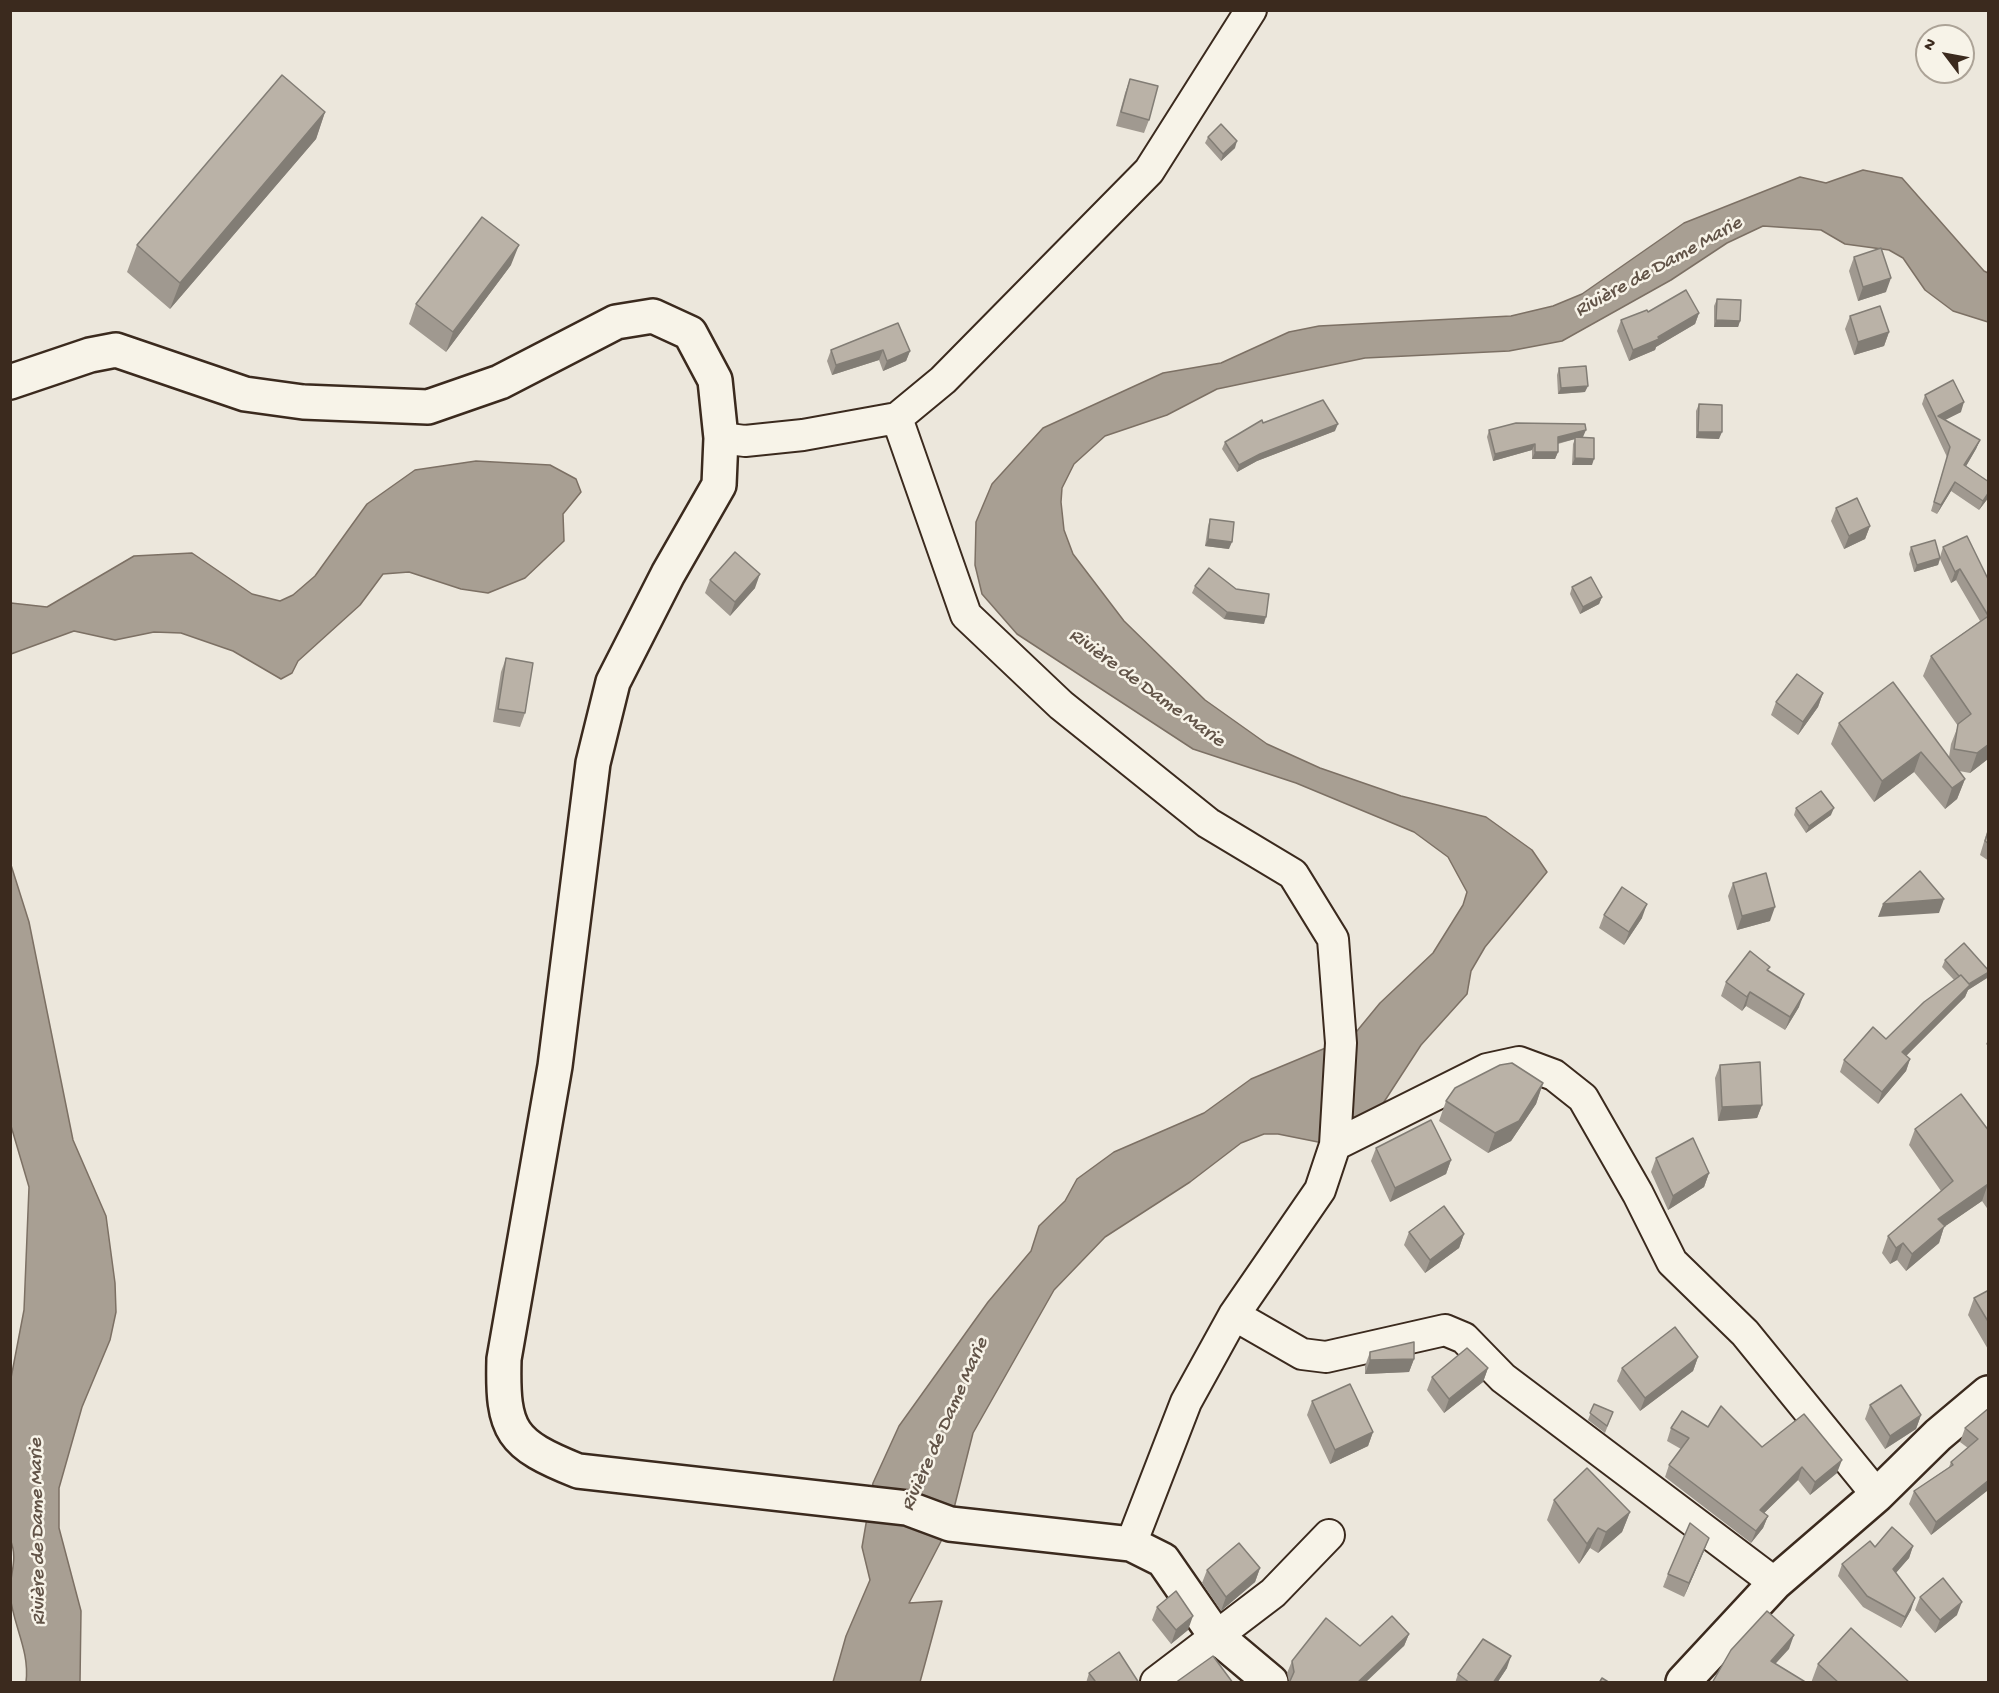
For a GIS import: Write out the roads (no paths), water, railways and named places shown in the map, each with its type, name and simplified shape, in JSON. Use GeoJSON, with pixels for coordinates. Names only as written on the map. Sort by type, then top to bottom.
{"type":"FeatureCollection","features":[{"type":"Feature","properties":{"kind":"street"},"geometry":{"type":"LineString","coordinates":[[721,438],[745,441],[803,435],[897,418],[943,380],[1149,171],[1251,10]]}},
{"type":"Feature","properties":{"kind":"street"},"geometry":{"type":"LineString","coordinates":[[10,382],[116,350],[245,394],[303,402],[428,407],[500,382],[616,322],[652,316],[690,333],[716,380],[721,438],[719,485],[668,574],[613,682],[593,763],[555,1066],[504,1359],[503,1398],[514,1434],[539,1455],[578,1471],[907,1508],[950,1524],[1131,1544],[1163,1560],[1215,1635],[1271,1683]]}},
{"type":"Feature","properties":{"kind":"street"},"geometry":{"type":"LineString","coordinates":[[897,418],[966,615],[1061,705],[1209,823],[1293,874],[1333,939],[1341,1043],[1335,1145],[1320,1190],[1234,1315],[1186,1402],[1131,1544]]}},
{"type":"Feature","properties":{"kind":"street"},"geometry":{"type":"LineString","coordinates":[[1335,1145],[1487,1070],[1519,1062],[1554,1075],[1583,1098],[1638,1194],[1672,1262],[1745,1333],[1877,1495]]}},
{"type":"Feature","properties":{"kind":"street"},"geometry":{"type":"LineString","coordinates":[[1234,1315],[1302,1354],[1326,1358],[1445,1330],[1464,1338],[1503,1378],[1775,1583]]}},
{"type":"Feature","properties":{"kind":"street"},"geometry":{"type":"LineString","coordinates":[[1683,1683],[1775,1583],[1877,1495],[1938,1435],[1989,1393]]}},
{"type":"Feature","properties":{"kind":"street"},"geometry":{"type":"LineString","coordinates":[[1156,1683],[1215,1635],[1273,1593],[1329,1535]]}},
{"type":"Feature","properties":{"kind":"water","name":"Rivière de Dame Marie"},"geometry":{"type":"Polygon","coordinates":[[[1863,170],[1902,178],[1988,273],[1988,322],[1953,311],[1925,290],[1903,258],[1889,250],[1845,244],[1821,230],[1763,226],[1727,243],[1671,280],[1562,341],[1509,351],[1365,358],[1217,389],[1167,415],[1105,436],[1074,464],[1062,488],[1061,502],[1064,530],[1073,554],[1124,621],[1205,700],[1267,744],[1320,768],[1401,796],[1486,817],[1532,850],[1547,872],[1485,947],[1471,971],[1467,994],[1421,1045],[1367,1128],[1345,1143],[1318,1142],[1278,1134],[1264,1134],[1241,1143],[1190,1182],[1105,1237],[1054,1290],[973,1433],[950,1524],[909,1603],[942,1601],[920,1682],[833,1682],[846,1636],[870,1580],[862,1547],[873,1483],[899,1426],[988,1302],[1031,1251],[1039,1226],[1065,1201],[1077,1179],[1114,1152],[1204,1113],[1251,1079],[1352,1037],[1380,1003],[1433,953],[1463,905],[1467,892],[1448,857],[1414,832],[1296,783],[1193,749],[1017,634],[982,594],[975,565],[976,522],[992,484],[1043,428],[1163,373],[1221,363],[1289,332],[1319,326],[1511,316],[1553,306],[1582,294],[1684,223],[1800,177],[1826,183],[1863,170]]]}},
{"type":"Feature","properties":{"kind":"water"},"geometry":{"type":"Polygon","coordinates":[[[476,461],[550,465],[576,479],[581,492],[563,514],[564,541],[525,578],[488,593],[461,589],[409,572],[383,574],[360,605],[298,661],[292,673],[281,679],[233,651],[181,633],[154,632],[115,640],[74,631],[11,654],[11,603],[47,607],[134,556],[192,553],[252,594],[280,601],[293,595],[315,576],[367,504],[415,470],[476,461]]]}},
{"type":"Feature","properties":{"kind":"water","name":"Rivière de Dame Marie"},"geometry":{"type":"Polygon","coordinates":[[[11,865],[29,922],[73,1140],[106,1216],[115,1283],[116,1312],[110,1340],[82,1407],[59,1488],[59,1528],[81,1611],[80,1682],[26,1682],[26,1660],[10,1595],[14,1560],[10,1539],[11,1378],[24,1310],[29,1187],[11,1126],[11,865]]]}}]}
